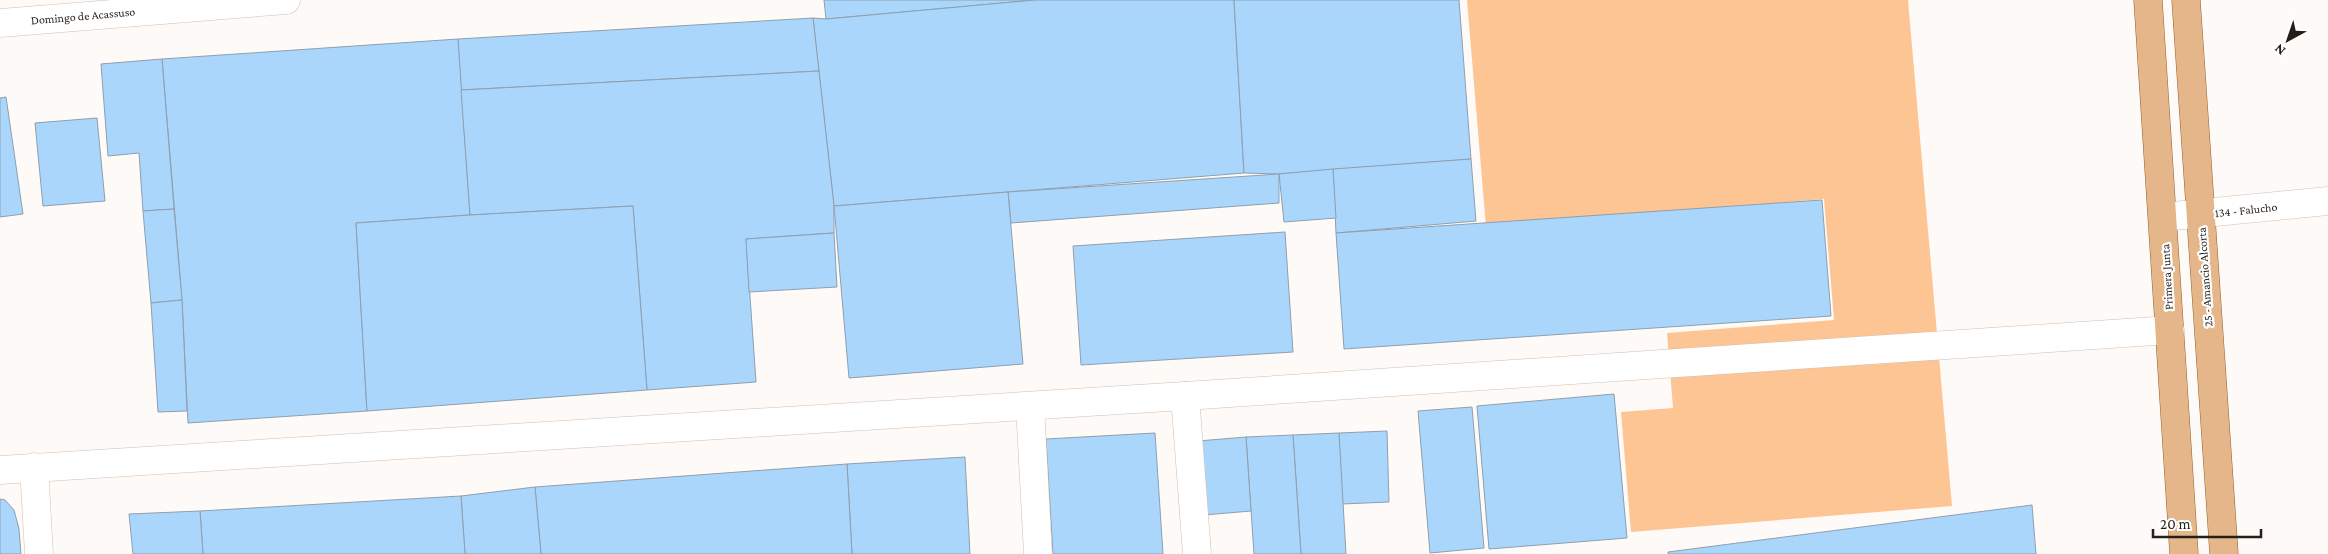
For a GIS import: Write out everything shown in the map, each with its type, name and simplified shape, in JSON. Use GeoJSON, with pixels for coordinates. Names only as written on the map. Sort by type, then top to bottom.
{"type":"FeatureCollection","features":[{"type":"Feature","properties":{"kind":"main road","name":"Primera Junta"},"geometry":{"type":"LineString","coordinates":[[2148,0],[2164,218],[2184,554]]}},
{"type":"Feature","properties":{"kind":"main road","name":"25 - Amancio Alcorta"},"geometry":{"type":"LineString","coordinates":[[2186,0],[2224,554]]}},
{"type":"Feature","properties":{"kind":"street","name":"Domingo de Acassuso"},"geometry":{"type":"LineString","coordinates":[[0,23],[284,0]]}},
{"type":"Feature","properties":{"kind":"street","name":"134 - Falucho"},"geometry":{"type":"LineString","coordinates":[[2164,218],[2328,201]]}},
{"type":"Feature","properties":{"kind":"street"},"geometry":{"type":"LineString","coordinates":[[0,470],[1185,396],[2170,330]]}},
{"type":"Feature","properties":{"kind":"street"},"geometry":{"type":"LineString","coordinates":[[1185,396],[1197,554]]}},
{"type":"Feature","properties":{"kind":"street"},"geometry":{"type":"LineString","coordinates":[[1030,406],[1038,554]]}},
{"type":"Feature","properties":{"kind":"street"},"geometry":{"type":"LineString","coordinates":[[34,467],[39,554]]}},
{"type":"Feature","properties":{"kind":"shaded area"},"geometry":{"type":"Polygon","coordinates":[[[1467,0],[1908,0],[1952,506],[1631,532],[1621,412],[1673,408],[1667,333],[1834,320],[1824,199],[1486,227],[1467,0]]]}},
{"type":"Feature","properties":{"kind":"building"},"geometry":{"type":"Polygon","coordinates":[[[824,0],[1035,0],[826,19],[824,0]]]}},
{"type":"Feature","properties":{"kind":"building"},"geometry":{"type":"Polygon","coordinates":[[[1035,0],[1234,0],[1244,173],[834,206],[813,18],[826,19],[1035,0]]]}},
{"type":"Feature","properties":{"kind":"building"},"geometry":{"type":"Polygon","coordinates":[[[1234,0],[1459,0],[1471,159],[1279,174],[1244,173],[1234,0]]]}},
{"type":"Feature","properties":{"kind":"building"},"geometry":{"type":"Polygon","coordinates":[[[813,18],[819,71],[461,90],[458,39],[813,18]]]}},
{"type":"Feature","properties":{"kind":"building"},"geometry":{"type":"Polygon","coordinates":[[[458,39],[470,215],[356,223],[367,411],[188,423],[182,300],[162,59],[458,39]]]}},
{"type":"Feature","properties":{"kind":"building"},"geometry":{"type":"Polygon","coordinates":[[[162,59],[174,209],[143,211],[139,153],[108,156],[101,64],[162,59]]]}},
{"type":"Feature","properties":{"kind":"building"},"geometry":{"type":"Polygon","coordinates":[[[819,71],[834,206],[834,233],[746,239],[756,382],[647,390],[633,206],[470,215],[461,90],[819,71]]]}},
{"type":"Feature","properties":{"kind":"building"},"geometry":{"type":"Polygon","coordinates":[[[6,97],[23,214],[0,217],[0,98],[6,97]]]}},
{"type":"Feature","properties":{"kind":"building"},"geometry":{"type":"Polygon","coordinates":[[[97,118],[105,201],[43,206],[35,123],[97,118]]]}},
{"type":"Feature","properties":{"kind":"building"},"geometry":{"type":"Polygon","coordinates":[[[1471,159],[1476,221],[1336,233],[1333,169],[1471,159]]]}},
{"type":"Feature","properties":{"kind":"building"},"geometry":{"type":"Polygon","coordinates":[[[1333,169],[1336,218],[1284,222],[1279,174],[1333,169]]]}},
{"type":"Feature","properties":{"kind":"building"},"geometry":{"type":"Polygon","coordinates":[[[1279,174],[1279,203],[1011,223],[1008,192],[1279,174]]]}},
{"type":"Feature","properties":{"kind":"building"},"geometry":{"type":"Polygon","coordinates":[[[1008,192],[1023,364],[849,378],[834,206],[1008,192]]]}},
{"type":"Feature","properties":{"kind":"building"},"geometry":{"type":"Polygon","coordinates":[[[1822,200],[1831,316],[1344,349],[1336,233],[1822,200]]]}},
{"type":"Feature","properties":{"kind":"building"},"geometry":{"type":"Polygon","coordinates":[[[633,206],[647,390],[367,411],[356,223],[633,206]]]}},
{"type":"Feature","properties":{"kind":"building"},"geometry":{"type":"Polygon","coordinates":[[[174,209],[182,300],[151,303],[143,211],[174,209]]]}},
{"type":"Feature","properties":{"kind":"building"},"geometry":{"type":"Polygon","coordinates":[[[1285,232],[1293,352],[1081,365],[1073,246],[1285,232]]]}},
{"type":"Feature","properties":{"kind":"building"},"geometry":{"type":"Polygon","coordinates":[[[834,233],[837,287],[749,292],[746,239],[834,233]]]}},
{"type":"Feature","properties":{"kind":"building"},"geometry":{"type":"Polygon","coordinates":[[[182,300],[187,411],[158,412],[151,303],[182,300]]]}},
{"type":"Feature","properties":{"kind":"building"},"geometry":{"type":"Polygon","coordinates":[[[1614,394],[1627,538],[1489,549],[1477,406],[1614,394]]]}},
{"type":"Feature","properties":{"kind":"building"},"geometry":{"type":"Polygon","coordinates":[[[1472,407],[1484,548],[1430,553],[1418,411],[1472,407]]]}},
{"type":"Feature","properties":{"kind":"building"},"geometry":{"type":"Polygon","coordinates":[[[1387,431],[1389,502],[1342,504],[1339,433],[1387,431]]]}},
{"type":"Feature","properties":{"kind":"building"},"geometry":{"type":"Polygon","coordinates":[[[1155,433],[1163,554],[1053,554],[1046,439],[1155,433]]]}},
{"type":"Feature","properties":{"kind":"building"},"geometry":{"type":"Polygon","coordinates":[[[1339,433],[1346,554],[1301,554],[1293,435],[1339,433]]]}},
{"type":"Feature","properties":{"kind":"building"},"geometry":{"type":"Polygon","coordinates":[[[1293,435],[1301,554],[1254,554],[1246,437],[1293,435]]]}},
{"type":"Feature","properties":{"kind":"building"},"geometry":{"type":"Polygon","coordinates":[[[1246,437],[1251,511],[1204,515],[1198,441],[1246,437]]]}},
{"type":"Feature","properties":{"kind":"building"},"geometry":{"type":"Polygon","coordinates":[[[965,457],[970,554],[852,554],[847,464],[965,457]]]}},
{"type":"Feature","properties":{"kind":"building"},"geometry":{"type":"Polygon","coordinates":[[[847,464],[852,554],[541,554],[535,487],[847,464]]]}},
{"type":"Feature","properties":{"kind":"building"},"geometry":{"type":"Polygon","coordinates":[[[535,487],[541,554],[465,554],[461,496],[535,487]]]}},
{"type":"Feature","properties":{"kind":"building"},"geometry":{"type":"Polygon","coordinates":[[[461,496],[465,554],[203,554],[200,511],[461,496]]]}},
{"type":"Feature","properties":{"kind":"building"},"geometry":{"type":"Polygon","coordinates":[[[0,499],[5,500],[14,510],[19,529],[21,554],[0,554],[0,499]]]}},
{"type":"Feature","properties":{"kind":"building"},"geometry":{"type":"Polygon","coordinates":[[[2032,505],[2036,554],[1668,554],[1668,552],[2032,505]]]}},
{"type":"Feature","properties":{"kind":"building"},"geometry":{"type":"Polygon","coordinates":[[[200,511],[203,554],[133,554],[129,514],[200,511]]]}}]}
